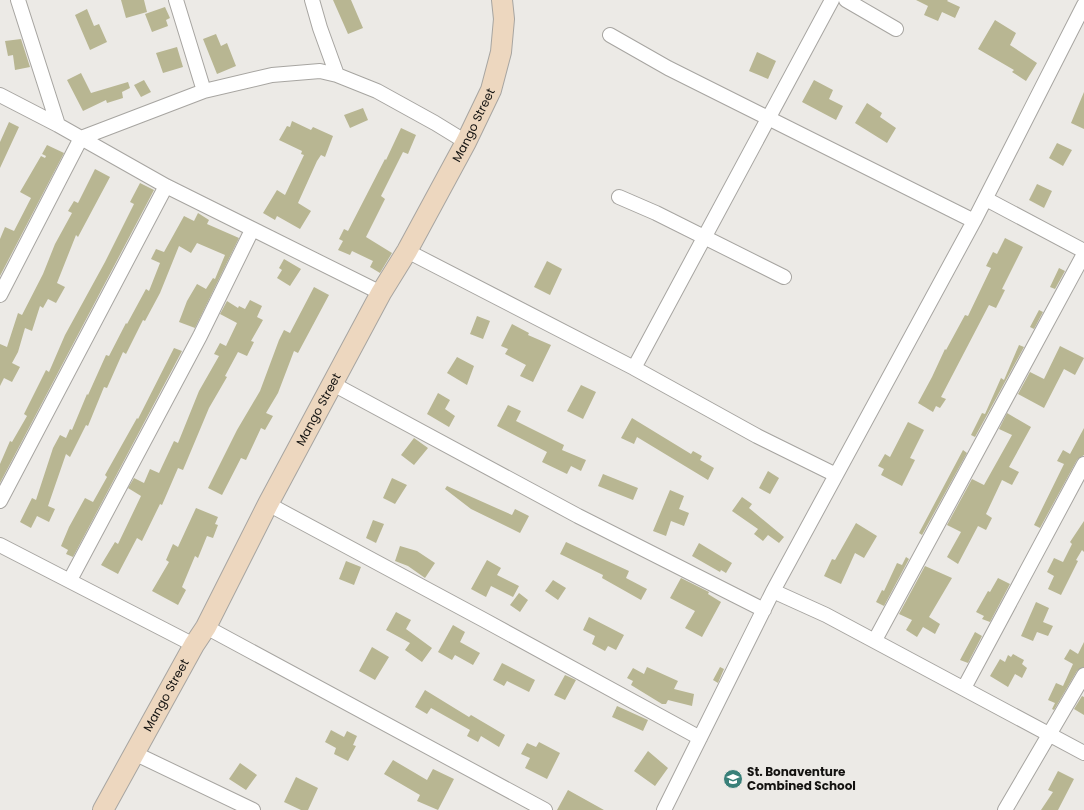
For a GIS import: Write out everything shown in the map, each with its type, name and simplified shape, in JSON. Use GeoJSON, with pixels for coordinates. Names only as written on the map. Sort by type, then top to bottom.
{"type":"FeatureCollection","features":[{"type":"Feature","properties":{"kind":"main road","name":"Mango Street"},"geometry":{"type":"LineString","coordinates":[[103,810],[194,645],[206,627],[268,504],[381,293],[407,251],[466,142],[491,90],[501,52],[504,19],[502,0]]}},
{"type":"Feature","properties":{"kind":"street"},"geometry":{"type":"LineString","coordinates":[[18,0],[58,125]]}},
{"type":"Feature","properties":{"kind":"street"},"geometry":{"type":"LineString","coordinates":[[176,0],[204,91]]}},
{"type":"Feature","properties":{"kind":"street"},"geometry":{"type":"LineString","coordinates":[[312,0],[337,75]]}},
{"type":"Feature","properties":{"kind":"street"},"geometry":{"type":"LineString","coordinates":[[634,368],[703,237],[832,0]]}},
{"type":"Feature","properties":{"kind":"street"},"geometry":{"type":"LineString","coordinates":[[846,0],[896,29]]}},
{"type":"Feature","properties":{"kind":"street"},"geometry":{"type":"LineString","coordinates":[[664,810],[773,591],[986,199],[1084,5]]}},
{"type":"Feature","properties":{"kind":"street"},"geometry":{"type":"LineString","coordinates":[[610,35],[668,68],[974,221]]}},
{"type":"Feature","properties":{"kind":"street"},"geometry":{"type":"LineString","coordinates":[[0,295],[80,138],[204,91],[272,75],[320,71],[337,75],[377,91],[435,122],[466,142]]}},
{"type":"Feature","properties":{"kind":"street"},"geometry":{"type":"LineString","coordinates":[[0,96],[58,125],[166,186],[381,293]]}},
{"type":"Feature","properties":{"kind":"street"},"geometry":{"type":"LineString","coordinates":[[0,501],[166,186]]}},
{"type":"Feature","properties":{"kind":"street"},"geometry":{"type":"LineString","coordinates":[[619,197],[656,213],[784,277]]}},
{"type":"Feature","properties":{"kind":"street"},"geometry":{"type":"LineString","coordinates":[[986,199],[1084,251]]}},
{"type":"Feature","properties":{"kind":"street"},"geometry":{"type":"LineString","coordinates":[[70,580],[200,336],[252,230]]}},
{"type":"Feature","properties":{"kind":"street"},"geometry":{"type":"LineString","coordinates":[[407,251],[634,368],[757,436],[836,475]]}},
{"type":"Feature","properties":{"kind":"street"},"geometry":{"type":"LineString","coordinates":[[875,640],[1084,254]]}},
{"type":"Feature","properties":{"kind":"street"},"geometry":{"type":"LineString","coordinates":[[333,384],[578,516],[764,610]]}},
{"type":"Feature","properties":{"kind":"street"},"geometry":{"type":"LineString","coordinates":[[964,688],[1084,464]]}},
{"type":"Feature","properties":{"kind":"street"},"geometry":{"type":"LineString","coordinates":[[268,504],[700,738]]}},
{"type":"Feature","properties":{"kind":"street"},"geometry":{"type":"LineString","coordinates":[[0,544],[194,645]]}},
{"type":"Feature","properties":{"kind":"street"},"geometry":{"type":"LineString","coordinates":[[773,591],[826,615],[875,640],[1084,752]]}},
{"type":"Feature","properties":{"kind":"street"},"geometry":{"type":"LineString","coordinates":[[206,627],[545,810]]}},
{"type":"Feature","properties":{"kind":"street"},"geometry":{"type":"LineString","coordinates":[[1005,810],[1084,675]]}},
{"type":"Feature","properties":{"kind":"street"},"geometry":{"type":"LineString","coordinates":[[134,753],[253,810]]}},
{"type":"Feature","properties":{"kind":"building"},"geometry":{"type":"Polygon","coordinates":[[[121,0],[144,0],[147,12],[126,18],[121,0]]]}},
{"type":"Feature","properties":{"kind":"building"},"geometry":{"type":"Polygon","coordinates":[[[333,0],[351,0],[363,28],[348,34],[333,0]]]}},
{"type":"Feature","properties":{"kind":"building"},"geometry":{"type":"Polygon","coordinates":[[[916,0],[948,0],[947,1],[960,7],[955,18],[942,12],[938,21],[924,15],[928,6],[916,0]]]}},
{"type":"Feature","properties":{"kind":"building"},"geometry":{"type":"Polygon","coordinates":[[[165,7],[170,18],[166,20],[168,26],[152,32],[145,14],[165,7]]]}},
{"type":"Feature","properties":{"kind":"building"},"geometry":{"type":"Polygon","coordinates":[[[87,9],[94,26],[99,24],[107,42],[90,50],[75,15],[87,9]]]}},
{"type":"Feature","properties":{"kind":"building"},"geometry":{"type":"Polygon","coordinates":[[[995,20],[1016,33],[1010,45],[1037,63],[1026,81],[1012,72],[1014,70],[978,49],[995,20]]]}},
{"type":"Feature","properties":{"kind":"building"},"geometry":{"type":"Polygon","coordinates":[[[216,34],[221,46],[227,43],[236,66],[217,74],[203,39],[216,34]]]}},
{"type":"Feature","properties":{"kind":"building"},"geometry":{"type":"Polygon","coordinates":[[[21,39],[30,67],[15,70],[13,55],[8,56],[5,41],[21,39]]]}},
{"type":"Feature","properties":{"kind":"building"},"geometry":{"type":"Polygon","coordinates":[[[177,47],[183,67],[163,73],[156,53],[177,47]]]}},
{"type":"Feature","properties":{"kind":"building"},"geometry":{"type":"Polygon","coordinates":[[[757,52],[776,61],[768,79],[749,71],[757,52]]]}},
{"type":"Feature","properties":{"kind":"building"},"geometry":{"type":"Polygon","coordinates":[[[81,73],[91,93],[128,82],[130,88],[122,92],[123,98],[107,103],[106,100],[83,111],[67,80],[81,73]]]}},
{"type":"Feature","properties":{"kind":"building"},"geometry":{"type":"Polygon","coordinates":[[[144,80],[151,92],[141,97],[134,85],[144,80]]]}},
{"type":"Feature","properties":{"kind":"building"},"geometry":{"type":"Polygon","coordinates":[[[814,80],[833,90],[829,99],[843,106],[836,120],[802,102],[814,80]]]}},
{"type":"Feature","properties":{"kind":"building"},"geometry":{"type":"Polygon","coordinates":[[[1084,92],[1084,129],[1071,123],[1084,92]]]}},
{"type":"Feature","properties":{"kind":"building"},"geometry":{"type":"Polygon","coordinates":[[[867,103],[882,113],[880,117],[896,128],[887,143],[855,123],[867,103]]]}},
{"type":"Feature","properties":{"kind":"building"},"geometry":{"type":"Polygon","coordinates":[[[363,108],[368,120],[350,128],[344,115],[363,108]]]}},
{"type":"Feature","properties":{"kind":"building"},"geometry":{"type":"Polygon","coordinates":[[[292,121],[311,130],[313,127],[333,136],[325,157],[321,155],[317,161],[298,203],[311,211],[300,229],[277,216],[275,220],[263,213],[277,190],[285,195],[304,155],[301,154],[302,151],[279,140],[287,126],[290,127],[292,121]]]}},
{"type":"Feature","properties":{"kind":"building"},"geometry":{"type":"Polygon","coordinates":[[[9,122],[19,127],[0,168],[0,142],[9,122]]]}},
{"type":"Feature","properties":{"kind":"building"},"geometry":{"type":"Polygon","coordinates":[[[401,128],[416,135],[408,154],[403,152],[381,196],[385,199],[366,237],[392,253],[380,273],[370,267],[373,261],[352,251],[350,255],[338,250],[343,241],[339,239],[344,229],[348,231],[385,159],[386,160],[401,128]]]}},
{"type":"Feature","properties":{"kind":"building"},"geometry":{"type":"Polygon","coordinates":[[[1057,143],[1072,150],[1063,166],[1049,158],[1057,143]]]}},
{"type":"Feature","properties":{"kind":"building"},"geometry":{"type":"Polygon","coordinates":[[[47,145],[64,153],[0,276],[0,239],[5,227],[14,231],[31,198],[20,192],[41,156],[45,158],[46,156],[42,154],[47,145]]]}},
{"type":"Feature","properties":{"kind":"building"},"geometry":{"type":"Polygon","coordinates":[[[95,169],[110,177],[78,237],[76,235],[57,283],[65,287],[56,303],[48,299],[43,308],[40,306],[32,331],[25,328],[18,352],[12,363],[20,367],[12,382],[4,378],[0,386],[0,344],[7,347],[18,313],[22,315],[43,274],[55,244],[72,213],[68,211],[74,201],[78,203],[95,169]]]}},
{"type":"Feature","properties":{"kind":"building"},"geometry":{"type":"Polygon","coordinates":[[[140,183],[154,190],[0,483],[0,464],[10,441],[12,442],[27,416],[24,414],[46,370],[49,372],[65,335],[105,262],[134,204],[130,202],[140,183]]]}},
{"type":"Feature","properties":{"kind":"building"},"geometry":{"type":"Polygon","coordinates":[[[1037,184],[1052,191],[1044,208],[1029,200],[1037,184]]]}},
{"type":"Feature","properties":{"kind":"building"},"geometry":{"type":"Polygon","coordinates":[[[198,213],[209,220],[207,224],[239,238],[195,328],[179,322],[187,301],[197,284],[206,289],[213,278],[215,279],[225,255],[197,243],[191,253],[179,246],[160,293],[145,321],[143,320],[126,354],[123,352],[107,388],[104,387],[88,426],[86,425],[70,457],[66,454],[48,506],[55,509],[49,522],[37,516],[31,528],[20,522],[32,498],[36,500],[53,448],[60,435],[66,438],[70,429],[72,430],[87,394],[88,395],[106,355],[109,356],[146,289],[149,291],[160,263],[151,259],[156,249],[164,252],[184,216],[194,221],[198,213]]]}},
{"type":"Feature","properties":{"kind":"building"},"geometry":{"type":"Polygon","coordinates":[[[1005,238],[1023,247],[1002,289],[1005,290],[996,308],[989,305],[941,397],[946,399],[940,408],[936,406],[933,412],[918,403],[945,349],[946,350],[965,315],[968,316],[991,268],[986,266],[993,252],[997,254],[1005,238]]]}},
{"type":"Feature","properties":{"kind":"building"},"geometry":{"type":"Polygon","coordinates":[[[284,259],[301,269],[290,286],[277,278],[282,270],[279,268],[284,259]]]}},
{"type":"Feature","properties":{"kind":"building"},"geometry":{"type":"Polygon","coordinates":[[[547,261],[562,269],[550,295],[534,287],[547,261]]]}},
{"type":"Feature","properties":{"kind":"building"},"geometry":{"type":"Polygon","coordinates":[[[1059,268],[1065,271],[1055,289],[1050,287],[1059,268]]]}},
{"type":"Feature","properties":{"kind":"building"},"geometry":{"type":"Polygon","coordinates":[[[314,287],[329,295],[298,353],[294,351],[278,393],[266,413],[273,416],[265,430],[261,428],[246,460],[241,458],[222,495],[208,488],[237,430],[260,391],[284,330],[290,333],[314,287]]]}},
{"type":"Feature","properties":{"kind":"building"},"geometry":{"type":"Polygon","coordinates":[[[250,300],[262,306],[257,317],[263,320],[251,341],[254,342],[247,356],[238,352],[225,376],[227,377],[209,408],[183,470],[178,468],[162,505],[160,504],[142,541],[137,538],[118,574],[101,565],[115,542],[118,544],[141,496],[128,488],[134,478],[144,483],[150,469],[159,473],[174,441],[178,443],[199,391],[219,356],[214,354],[220,343],[226,346],[237,323],[220,314],[227,301],[238,308],[239,306],[245,309],[250,300]]]}},
{"type":"Feature","properties":{"kind":"building"},"geometry":{"type":"Polygon","coordinates":[[[1039,310],[1043,312],[1034,329],[1030,327],[1039,310]]]}},
{"type":"Feature","properties":{"kind":"building"},"geometry":{"type":"Polygon","coordinates":[[[477,316],[490,321],[483,339],[470,334],[477,316]]]}},
{"type":"Feature","properties":{"kind":"building"},"geometry":{"type":"Polygon","coordinates":[[[512,324],[529,333],[528,335],[551,345],[533,382],[520,376],[526,365],[505,354],[508,349],[501,346],[512,324]]]}},
{"type":"Feature","properties":{"kind":"building"},"geometry":{"type":"Polygon","coordinates":[[[1019,345],[1024,347],[975,437],[971,435],[982,413],[985,414],[1001,378],[1004,380],[1019,345]]]}},
{"type":"Feature","properties":{"kind":"building"},"geometry":{"type":"Polygon","coordinates":[[[1060,346],[1084,358],[1075,375],[1064,369],[1044,408],[1018,394],[1030,372],[1044,379],[1060,346]]]}},
{"type":"Feature","properties":{"kind":"building"},"geometry":{"type":"Polygon","coordinates":[[[174,348],[182,351],[73,557],[66,554],[68,550],[61,546],[69,527],[85,498],[93,502],[107,477],[105,475],[137,418],[138,419],[174,348]]]}},
{"type":"Feature","properties":{"kind":"building"},"geometry":{"type":"Polygon","coordinates":[[[457,357],[474,366],[467,385],[447,373],[457,357]]]}},
{"type":"Feature","properties":{"kind":"building"},"geometry":{"type":"Polygon","coordinates":[[[581,385],[596,392],[583,419],[567,411],[581,385]]]}},
{"type":"Feature","properties":{"kind":"building"},"geometry":{"type":"Polygon","coordinates":[[[438,393],[450,400],[445,409],[455,416],[449,427],[427,414],[438,393]]]}},
{"type":"Feature","properties":{"kind":"building"},"geometry":{"type":"Polygon","coordinates":[[[508,405],[521,411],[516,421],[564,445],[562,450],[586,460],[581,471],[571,466],[567,474],[542,462],[547,452],[497,426],[508,405]]]}},
{"type":"Feature","properties":{"kind":"building"},"geometry":{"type":"Polygon","coordinates":[[[1007,413],[1031,427],[1009,467],[1019,472],[1012,485],[1002,480],[986,514],[992,518],[986,530],[978,526],[958,564],[947,557],[961,532],[947,525],[972,479],[984,485],[1012,435],[999,429],[1007,413]]]}},
{"type":"Feature","properties":{"kind":"building"},"geometry":{"type":"Polygon","coordinates":[[[632,418],[691,454],[693,451],[702,456],[700,460],[714,468],[708,480],[637,437],[634,444],[621,438],[632,418]]]}},
{"type":"Feature","properties":{"kind":"building"},"geometry":{"type":"Polygon","coordinates":[[[908,422],[924,430],[910,458],[915,460],[902,486],[881,475],[884,469],[878,466],[885,454],[890,457],[908,422]]]}},
{"type":"Feature","properties":{"kind":"building"},"geometry":{"type":"Polygon","coordinates":[[[1084,428],[1084,455],[1077,460],[1040,528],[1034,525],[1064,464],[1057,461],[1063,450],[1070,454],[1084,428]]]}},
{"type":"Feature","properties":{"kind":"building"},"geometry":{"type":"Polygon","coordinates":[[[414,438],[428,448],[414,465],[401,455],[414,438]]]}},
{"type":"Feature","properties":{"kind":"building"},"geometry":{"type":"Polygon","coordinates":[[[963,450],[967,453],[922,535],[919,533],[963,450]]]}},
{"type":"Feature","properties":{"kind":"building"},"geometry":{"type":"Polygon","coordinates":[[[768,471],[779,478],[770,494],[759,488],[768,471]]]}},
{"type":"Feature","properties":{"kind":"building"},"geometry":{"type":"Polygon","coordinates":[[[603,474],[638,488],[633,500],[598,486],[603,474]]]}},
{"type":"Feature","properties":{"kind":"building"},"geometry":{"type":"Polygon","coordinates":[[[392,478],[407,485],[395,504],[383,498],[392,478]]]}},
{"type":"Feature","properties":{"kind":"building"},"geometry":{"type":"Polygon","coordinates":[[[447,486],[512,515],[515,509],[529,516],[520,533],[471,509],[445,489],[447,486]]]}},
{"type":"Feature","properties":{"kind":"building"},"geometry":{"type":"Polygon","coordinates":[[[670,490],[684,496],[679,509],[689,513],[684,526],[671,521],[666,536],[653,531],[670,490]]]}},
{"type":"Feature","properties":{"kind":"building"},"geometry":{"type":"Polygon","coordinates":[[[742,497],[752,504],[749,508],[784,537],[779,543],[768,535],[763,541],[754,534],[758,529],[732,511],[742,497]]]}},
{"type":"Feature","properties":{"kind":"building"},"geometry":{"type":"Polygon","coordinates":[[[196,508],[218,517],[215,524],[218,525],[213,538],[207,536],[198,558],[195,556],[182,587],[186,590],[178,605],[152,591],[169,562],[166,560],[173,544],[178,547],[196,508]]]}},
{"type":"Feature","properties":{"kind":"building"},"geometry":{"type":"Polygon","coordinates":[[[373,520],[384,524],[376,543],[366,538],[373,520]]]}},
{"type":"Feature","properties":{"kind":"building"},"geometry":{"type":"Polygon","coordinates":[[[1084,521],[1084,552],[1082,550],[1076,560],[1078,561],[1061,595],[1048,589],[1054,576],[1047,572],[1054,558],[1063,562],[1072,544],[1070,542],[1084,521]]]}},
{"type":"Feature","properties":{"kind":"building"},"geometry":{"type":"Polygon","coordinates":[[[856,523],[877,536],[864,558],[855,553],[841,584],[824,576],[832,559],[835,560],[856,523]]]}},
{"type":"Feature","properties":{"kind":"building"},"geometry":{"type":"Polygon","coordinates":[[[566,542],[629,571],[626,578],[647,589],[641,600],[602,578],[603,575],[560,554],[566,542]]]}},
{"type":"Feature","properties":{"kind":"building"},"geometry":{"type":"Polygon","coordinates":[[[699,543],[732,563],[726,573],[721,570],[720,572],[692,556],[699,543]]]}},
{"type":"Feature","properties":{"kind":"building"},"geometry":{"type":"Polygon","coordinates":[[[400,546],[417,551],[435,563],[425,578],[408,566],[395,561],[400,546]]]}},
{"type":"Feature","properties":{"kind":"building"},"geometry":{"type":"Polygon","coordinates":[[[906,557],[909,559],[884,606],[876,602],[882,590],[884,591],[897,563],[902,565],[906,557]]]}},
{"type":"Feature","properties":{"kind":"building"},"geometry":{"type":"Polygon","coordinates":[[[487,560],[501,568],[497,575],[519,586],[513,597],[491,586],[486,597],[471,589],[487,560]]]}},
{"type":"Feature","properties":{"kind":"building"},"geometry":{"type":"Polygon","coordinates":[[[346,561],[361,567],[354,585],[339,579],[346,561]]]}},
{"type":"Feature","properties":{"kind":"building"},"geometry":{"type":"Polygon","coordinates":[[[925,566],[952,578],[929,617],[940,624],[935,634],[923,627],[917,637],[906,630],[912,620],[899,614],[925,566]]]}},
{"type":"Feature","properties":{"kind":"building"},"geometry":{"type":"Polygon","coordinates":[[[681,578],[709,592],[708,594],[721,602],[702,637],[685,628],[695,611],[670,598],[681,578]]]}},
{"type":"Feature","properties":{"kind":"building"},"geometry":{"type":"Polygon","coordinates":[[[998,578],[1010,584],[990,622],[982,619],[984,616],[976,612],[988,591],[990,592],[998,578]]]}},
{"type":"Feature","properties":{"kind":"building"},"geometry":{"type":"Polygon","coordinates":[[[553,580],[566,588],[558,600],[545,591],[553,580]]]}},
{"type":"Feature","properties":{"kind":"building"},"geometry":{"type":"Polygon","coordinates":[[[519,593],[528,600],[520,612],[510,605],[519,593]]]}},
{"type":"Feature","properties":{"kind":"building"},"geometry":{"type":"Polygon","coordinates":[[[1036,602],[1049,608],[1043,622],[1053,626],[1048,636],[1037,632],[1033,641],[1021,636],[1036,602]]]}},
{"type":"Feature","properties":{"kind":"building"},"geometry":{"type":"Polygon","coordinates":[[[396,612],[411,620],[406,629],[432,648],[422,662],[405,650],[410,643],[386,630],[396,612]]]}},
{"type":"Feature","properties":{"kind":"building"},"geometry":{"type":"Polygon","coordinates":[[[589,617],[624,635],[616,650],[608,646],[605,651],[592,644],[595,636],[583,630],[589,617]]]}},
{"type":"Feature","properties":{"kind":"building"},"geometry":{"type":"Polygon","coordinates":[[[453,625],[465,632],[460,642],[480,653],[473,665],[455,655],[452,660],[438,652],[453,625]]]}},
{"type":"Feature","properties":{"kind":"building"},"geometry":{"type":"Polygon","coordinates":[[[975,632],[982,636],[968,663],[960,660],[975,632]]]}},
{"type":"Feature","properties":{"kind":"building"},"geometry":{"type":"Polygon","coordinates":[[[1084,642],[1084,667],[1077,671],[1054,710],[1052,709],[1055,703],[1048,700],[1056,683],[1063,686],[1073,664],[1064,659],[1070,649],[1078,654],[1084,642]]]}},
{"type":"Feature","properties":{"kind":"building"},"geometry":{"type":"Polygon","coordinates":[[[372,647],[389,657],[375,680],[359,671],[372,647]]]}},
{"type":"Feature","properties":{"kind":"building"},"geometry":{"type":"Polygon","coordinates":[[[1013,654],[1024,660],[1022,664],[1027,668],[1022,678],[1015,674],[1008,687],[990,676],[1000,659],[1005,662],[1008,655],[1011,657],[1013,654]]]}},
{"type":"Feature","properties":{"kind":"building"},"geometry":{"type":"Polygon","coordinates":[[[502,663],[535,680],[529,692],[507,681],[504,686],[493,680],[502,663]]]}},
{"type":"Feature","properties":{"kind":"building"},"geometry":{"type":"Polygon","coordinates":[[[647,667],[678,681],[674,689],[694,694],[692,706],[668,700],[666,704],[662,704],[631,685],[633,681],[627,678],[633,668],[644,674],[647,667]]]}},
{"type":"Feature","properties":{"kind":"building"},"geometry":{"type":"Polygon","coordinates":[[[720,667],[724,669],[718,683],[713,680],[720,667]]]}},
{"type":"Feature","properties":{"kind":"building"},"geometry":{"type":"Polygon","coordinates":[[[565,675],[576,680],[565,700],[554,695],[565,675]]]}},
{"type":"Feature","properties":{"kind":"building"},"geometry":{"type":"Polygon","coordinates":[[[425,690],[469,717],[471,715],[505,735],[499,747],[481,736],[478,742],[467,736],[470,730],[431,708],[427,714],[415,707],[425,690]]]}},
{"type":"Feature","properties":{"kind":"building"},"geometry":{"type":"Polygon","coordinates":[[[1082,696],[1084,697],[1084,715],[1074,709],[1082,696]]]}},
{"type":"Feature","properties":{"kind":"building"},"geometry":{"type":"Polygon","coordinates":[[[617,706],[648,720],[643,731],[612,717],[617,706]]]}},
{"type":"Feature","properties":{"kind":"building"},"geometry":{"type":"Polygon","coordinates":[[[331,730],[344,737],[347,731],[357,736],[353,745],[356,746],[348,761],[334,754],[336,748],[325,742],[331,730]]]}},
{"type":"Feature","properties":{"kind":"building"},"geometry":{"type":"Polygon","coordinates":[[[539,742],[560,753],[547,779],[525,768],[530,758],[521,754],[527,743],[536,747],[539,742]]]}},
{"type":"Feature","properties":{"kind":"building"},"geometry":{"type":"Polygon","coordinates":[[[648,751],[668,768],[655,786],[634,771],[648,751]]]}},
{"type":"Feature","properties":{"kind":"building"},"geometry":{"type":"Polygon","coordinates":[[[393,760],[427,780],[433,769],[454,779],[438,810],[417,801],[420,795],[384,774],[393,760]]]}},
{"type":"Feature","properties":{"kind":"building"},"geometry":{"type":"Polygon","coordinates":[[[240,763],[257,775],[246,790],[229,779],[240,763]]]}},
{"type":"Feature","properties":{"kind":"building"},"geometry":{"type":"Polygon","coordinates":[[[1058,771],[1074,779],[1058,810],[1041,810],[1053,792],[1048,790],[1058,771]]]}},
{"type":"Feature","properties":{"kind":"building"},"geometry":{"type":"Polygon","coordinates":[[[296,777],[318,788],[308,810],[301,810],[284,802],[296,777]]]}},
{"type":"Feature","properties":{"kind":"building"},"geometry":{"type":"Polygon","coordinates":[[[568,790],[604,810],[557,810],[568,790]]]}},
{"type":"Feature","properties":{"kind":"place","name":"St. Bonaventure Combined School"},"geometry":{"type":"Point","coordinates":[733,779]}}]}
